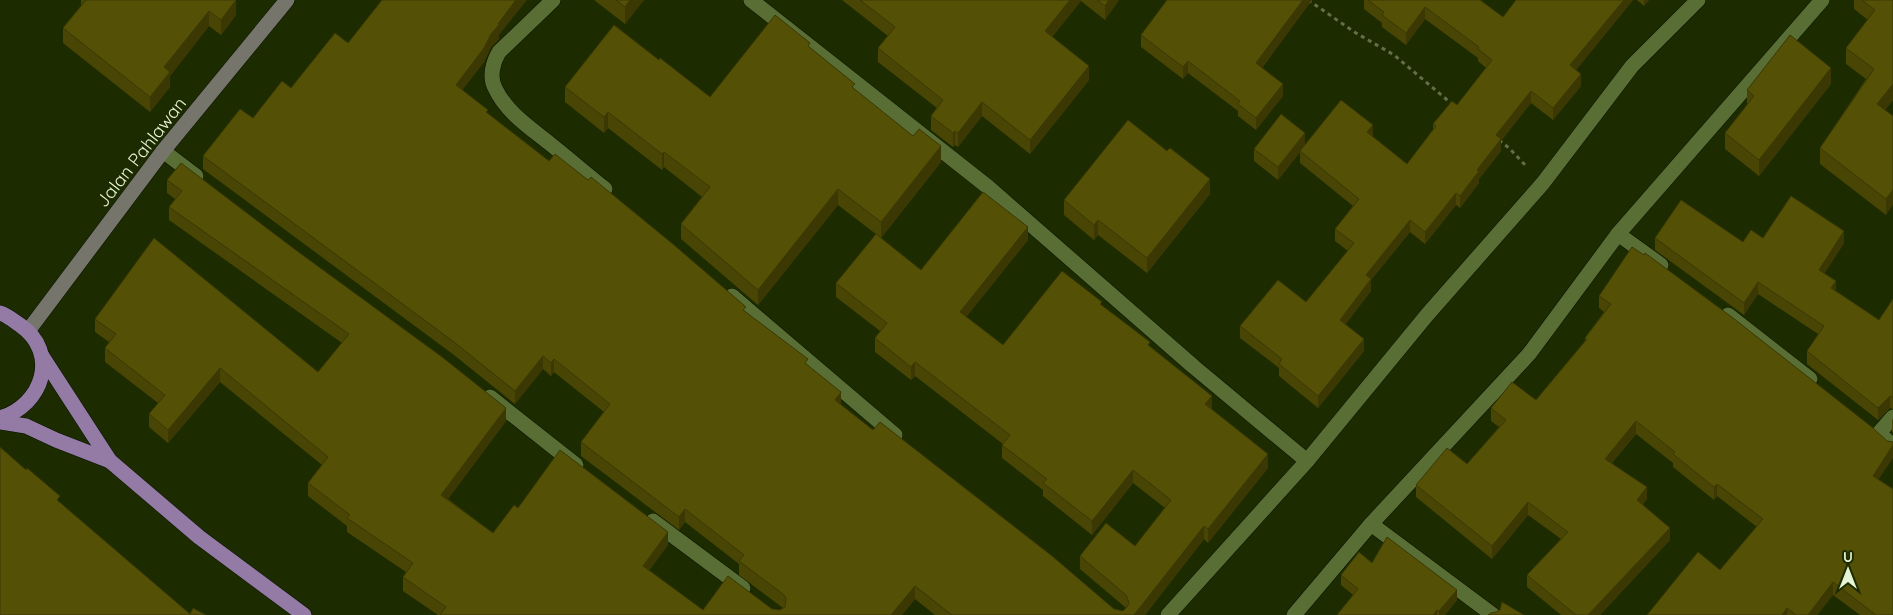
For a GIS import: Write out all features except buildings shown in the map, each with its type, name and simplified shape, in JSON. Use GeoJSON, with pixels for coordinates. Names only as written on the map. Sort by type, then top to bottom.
{"type":"FeatureCollection","features":[{"type":"Feature","properties":{"kind":"main road"},"geometry":{"type":"LineString","coordinates":[[0,420],[25,406],[39,386],[42,374],[42,356],[38,342],[28,331],[1,313]]}},
{"type":"Feature","properties":{"kind":"main road"},"geometry":{"type":"LineString","coordinates":[[42,356],[110,461],[199,537],[304,615]]}},
{"type":"Feature","properties":{"kind":"main road"},"geometry":{"type":"LineString","coordinates":[[0,420],[26,426],[110,461]]}},
{"type":"Feature","properties":{"kind":"street","name":"Jalan Pahlawan"},"geometry":{"type":"LineString","coordinates":[[28,331],[163,151],[287,0]]}},
{"type":"Feature","properties":{"kind":"street"},"geometry":{"type":"LineString","coordinates":[[553,0],[499,52],[494,60],[492,73],[494,87],[506,105],[519,119],[619,200]]}},
{"type":"Feature","properties":{"kind":"street"},"geometry":{"type":"LineString","coordinates":[[751,0],[988,187],[1194,367],[1307,461]]}},
{"type":"Feature","properties":{"kind":"street"},"geometry":{"type":"LineString","coordinates":[[1168,615],[1307,461],[1427,316],[1543,183],[1632,66],[1698,0]]}},
{"type":"Feature","properties":{"kind":"street"},"geometry":{"type":"LineString","coordinates":[[1294,615],[1371,524],[1529,354],[1618,234],[1822,0]]}},
{"type":"Feature","properties":{"kind":"street"},"geometry":{"type":"LineString","coordinates":[[163,151],[208,186]]}},
{"type":"Feature","properties":{"kind":"street"},"geometry":{"type":"LineString","coordinates":[[1618,234],[1673,274]]}},
{"type":"Feature","properties":{"kind":"street"},"geometry":{"type":"LineString","coordinates":[[725,289],[904,442]]}},
{"type":"Feature","properties":{"kind":"street"},"geometry":{"type":"LineString","coordinates":[[1720,309],[1824,390]]}},
{"type":"Feature","properties":{"kind":"street"},"geometry":{"type":"LineString","coordinates":[[479,388],[587,473]]}},
{"type":"Feature","properties":{"kind":"street"},"geometry":{"type":"LineString","coordinates":[[1893,417],[1875,430],[1893,446]]}},
{"type":"Feature","properties":{"kind":"street"},"geometry":{"type":"LineString","coordinates":[[641,513],[757,599]]}},
{"type":"Feature","properties":{"kind":"street"},"geometry":{"type":"LineString","coordinates":[[1371,524],[1494,615]]}},
{"type":"Feature","properties":{"kind":"path"},"geometry":{"type":"LineString","coordinates":[[1308,0],[1356,33],[1394,54],[1453,105]]}},
{"type":"Feature","properties":{"kind":"path"},"geometry":{"type":"LineString","coordinates":[[1495,138],[1509,148],[1543,183]]}}]}
